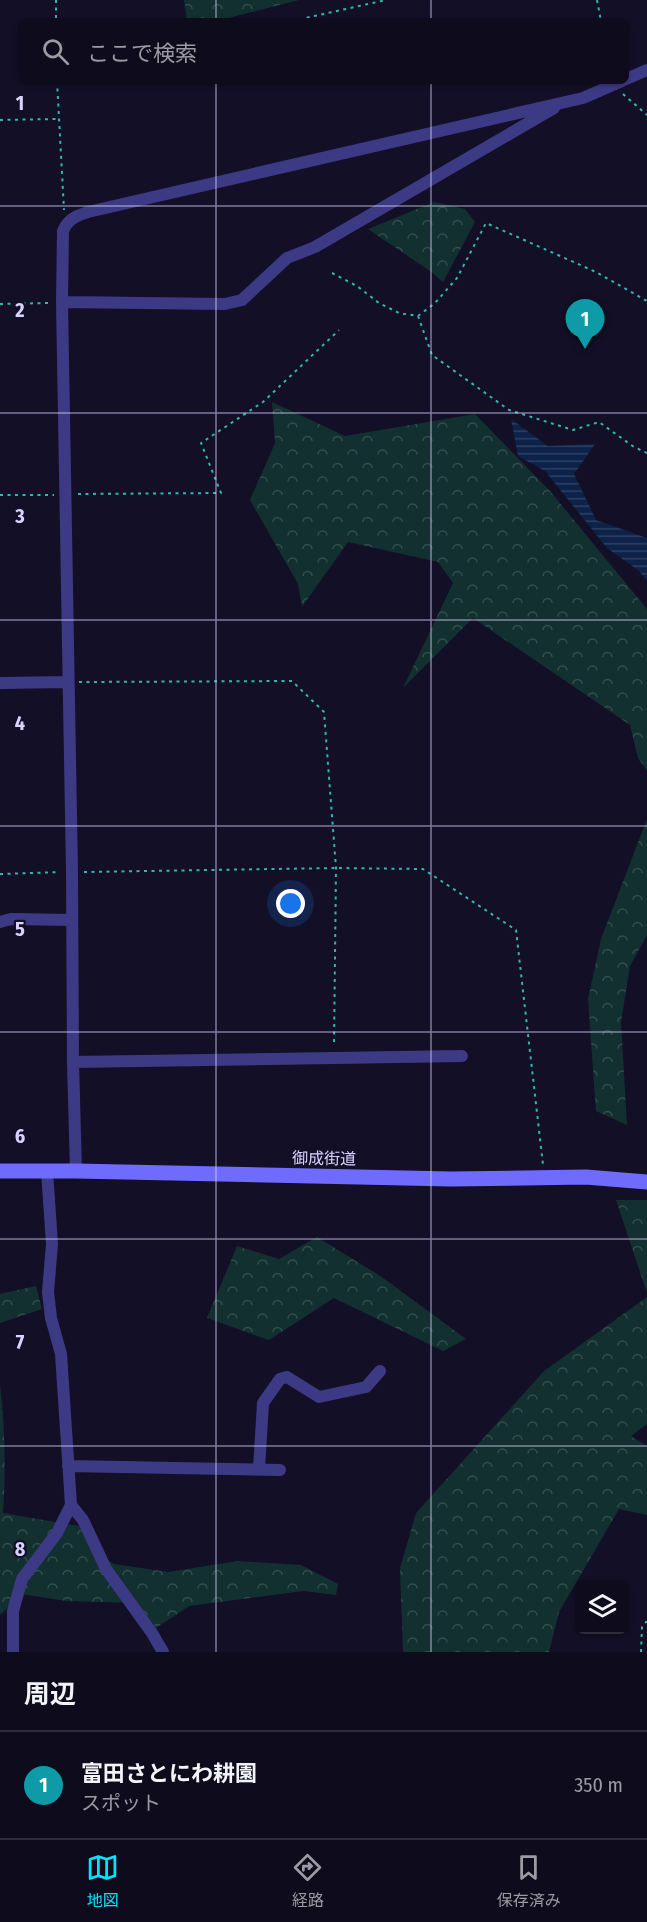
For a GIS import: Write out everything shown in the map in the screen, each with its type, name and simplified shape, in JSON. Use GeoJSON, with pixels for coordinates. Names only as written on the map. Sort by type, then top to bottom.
{"type":"FeatureCollection","features":[{"type":"Feature","properties":{"kind":"street"},"geometry":{"type":"LineString","coordinates":[[629,78],[647,70]]}},
{"type":"Feature","properties":{"kind":"street"},"geometry":{"type":"LineString","coordinates":[[76,1171],[62,302],[63,231],[70,219],[88,212],[583,98],[615,84]]}},
{"type":"Feature","properties":{"kind":"street"},"geometry":{"type":"LineString","coordinates":[[62,302],[225,304],[242,300],[287,258],[315,247],[564,102]]}},
{"type":"Feature","properties":{"kind":"street"},"geometry":{"type":"LineString","coordinates":[[0,683],[68,682]]}},
{"type":"Feature","properties":{"kind":"street"},"geometry":{"type":"LineString","coordinates":[[0,922],[11,919],[72,921]]}},
{"type":"Feature","properties":{"kind":"street"},"geometry":{"type":"LineString","coordinates":[[73,1062],[462,1056]]}},
{"type":"Feature","properties":{"kind":"street","name":"御成街道"},"geometry":{"type":"LineString","coordinates":[[0,1171],[451,1179],[586,1177],[647,1182]]}},
{"type":"Feature","properties":{"kind":"street"},"geometry":{"type":"LineString","coordinates":[[14,1652],[13,1611],[22,1579],[57,1533],[71,1505],[61,1354],[51,1318],[48,1292],[52,1244],[47,1171]]}},
{"type":"Feature","properties":{"kind":"street"},"geometry":{"type":"LineString","coordinates":[[259,1469],[263,1403],[280,1379],[287,1377],[319,1397],[366,1387],[380,1371]]}},
{"type":"Feature","properties":{"kind":"street"},"geometry":{"type":"LineString","coordinates":[[68,1466],[280,1470]]}},
{"type":"Feature","properties":{"kind":"street"},"geometry":{"type":"LineString","coordinates":[[71,1505],[84,1520],[106,1569],[164,1652]]}},
{"type":"Feature","properties":{"kind":"path"},"geometry":{"type":"LineString","coordinates":[[56,0],[56,18]]}},
{"type":"Feature","properties":{"kind":"path"},"geometry":{"type":"LineString","coordinates":[[305,18],[386,0]]}},
{"type":"Feature","properties":{"kind":"path"},"geometry":{"type":"LineString","coordinates":[[597,0],[600,18]]}},
{"type":"Feature","properties":{"kind":"path"},"geometry":{"type":"LineString","coordinates":[[57,84],[64,212],[70,219]]}},
{"type":"Feature","properties":{"kind":"path"},"geometry":{"type":"LineString","coordinates":[[618,84],[647,115]]}},
{"type":"Feature","properties":{"kind":"path"},"geometry":{"type":"LineString","coordinates":[[0,120],[59,119]]}},
{"type":"Feature","properties":{"kind":"path"},"geometry":{"type":"LineString","coordinates":[[332,273],[357,286],[379,303],[399,313],[418,316],[435,303],[457,278],[486,224],[596,272],[647,301]]}},
{"type":"Feature","properties":{"kind":"path"},"geometry":{"type":"LineString","coordinates":[[0,303],[62,302]]}},
{"type":"Feature","properties":{"kind":"path"},"geometry":{"type":"LineString","coordinates":[[418,316],[432,355],[509,410],[573,430],[598,422],[634,447],[647,453]]}},
{"type":"Feature","properties":{"kind":"path"},"geometry":{"type":"LineString","coordinates":[[0,495],[221,493],[201,443],[263,402],[339,330]]}},
{"type":"Feature","properties":{"kind":"path"},"geometry":{"type":"LineString","coordinates":[[68,682],[292,681],[324,712],[336,868],[334,1058]]}},
{"type":"Feature","properties":{"kind":"path"},"geometry":{"type":"LineString","coordinates":[[0,874],[336,868],[423,869],[516,930],[544,1178]]}},
{"type":"Feature","properties":{"kind":"path"},"geometry":{"type":"LineString","coordinates":[[642,1652],[642,1627],[647,1621]]}},
{"type":"Feature","properties":{"kind":"green space"},"geometry":{"type":"Polygon","coordinates":[[[184,0],[299,0],[228,18],[187,18],[184,0]]]}},
{"type":"Feature","properties":{"kind":"green space"},"geometry":{"type":"Polygon","coordinates":[[[434,202],[465,209],[475,222],[443,282],[368,229],[434,202]]]}},
{"type":"Feature","properties":{"kind":"green space"},"geometry":{"type":"Polygon","coordinates":[[[272,402],[345,436],[475,414],[550,491],[647,609],[647,771],[638,758],[630,725],[473,618],[403,688],[453,583],[438,562],[348,542],[302,607],[298,584],[250,500],[275,443],[272,402]]]}},
{"type":"Feature","properties":{"kind":"green space"},"geometry":{"type":"Polygon","coordinates":[[[647,819],[647,935],[630,966],[621,1022],[627,1125],[596,1111],[588,999],[601,939],[647,819]]]}},
{"type":"Feature","properties":{"kind":"green space"},"geometry":{"type":"Polygon","coordinates":[[[616,1200],[647,1200],[647,1293],[616,1200]]]}},
{"type":"Feature","properties":{"kind":"green space"},"geometry":{"type":"Polygon","coordinates":[[[317,1237],[382,1277],[466,1339],[443,1351],[334,1298],[269,1340],[207,1318],[237,1246],[279,1259],[317,1237]]]}},
{"type":"Feature","properties":{"kind":"green space"},"geometry":{"type":"Polygon","coordinates":[[[36,1286],[42,1309],[0,1323],[0,1294],[36,1286]]]}},
{"type":"Feature","properties":{"kind":"green space"},"geometry":{"type":"Polygon","coordinates":[[[647,1297],[647,1424],[631,1436],[647,1446],[647,1515],[619,1509],[578,1580],[575,1580],[575,1585],[559,1612],[549,1652],[403,1652],[400,1568],[416,1513],[544,1371],[647,1297]]]}},
{"type":"Feature","properties":{"kind":"green space"},"geometry":{"type":"Polygon","coordinates":[[[0,1384],[4,1448],[3,1513],[79,1526],[92,1551],[114,1564],[168,1572],[238,1561],[301,1565],[338,1584],[336,1595],[303,1591],[189,1606],[156,1628],[137,1603],[66,1601],[22,1594],[0,1615],[0,1384]]]}},
{"type":"Feature","properties":{"kind":"water"},"geometry":{"type":"Polygon","coordinates":[[[511,419],[548,446],[595,444],[574,474],[596,520],[647,538],[647,581],[639,571],[607,548],[545,471],[518,456],[511,419]]]}},
{"type":"Feature","properties":{"kind":"place","name":"富田さとにわ耕園"},"geometry":{"type":"Point","coordinates":[585,349]}}]}
